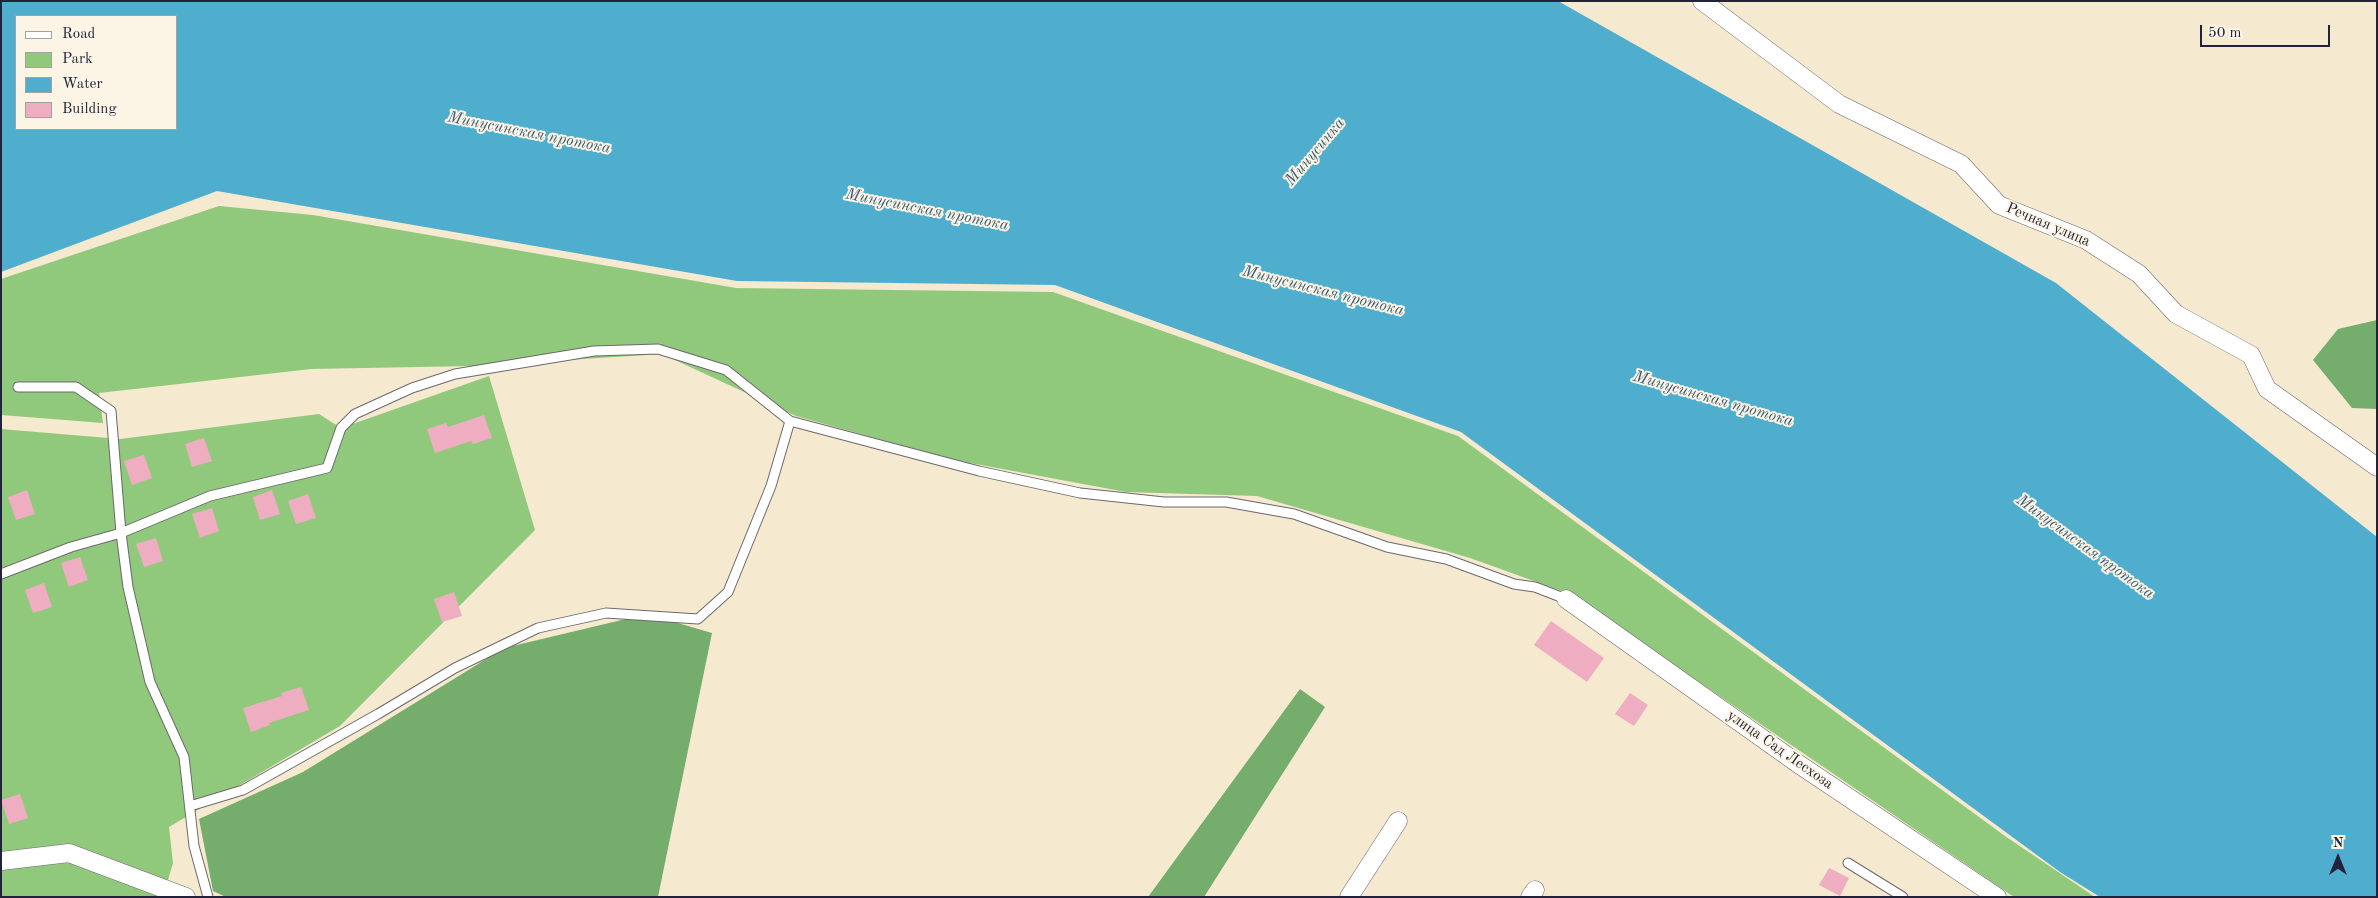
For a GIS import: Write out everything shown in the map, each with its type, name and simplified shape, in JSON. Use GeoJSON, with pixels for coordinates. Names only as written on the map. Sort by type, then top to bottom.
{"type":"FeatureCollection","features":[{"type":"Feature","properties":{"kind":"street","name":"Речная улица"},"geometry":{"type":"LineString","coordinates":[[1702,1],[1839,104],[1961,164],[2000,205],[2086,240],[2139,274],[2176,314],[2250,355],[2268,390],[2377,467]]}},
{"type":"Feature","properties":{"kind":"street","name":"улица Сад Лесхоза"},"geometry":{"type":"LineString","coordinates":[[1566,599],[1797,763],[1996,897]]}},
{"type":"Feature","properties":{"kind":"street"},"geometry":{"type":"LineString","coordinates":[[1349,897],[1398,821]]}},
{"type":"Feature","properties":{"kind":"street"},"geometry":{"type":"LineString","coordinates":[[1,861],[69,853],[186,897]]}},
{"type":"Feature","properties":{"kind":"lane"},"geometry":{"type":"LineString","coordinates":[[1,574],[71,547],[120,533],[210,496],[327,468],[340,428],[356,414],[412,388],[456,374],[575,354],[594,351],[658,349],[726,370],[790,422],[979,471],[1080,493],[1164,502],[1226,502],[1294,514],[1387,547],[1446,559],[1514,584],[1535,587],[1566,599]]}},
{"type":"Feature","properties":{"kind":"lane"},"geometry":{"type":"LineString","coordinates":[[18,387],[76,387],[111,411],[120,533],[128,587],[150,682],[184,757],[194,846],[208,897]]}},
{"type":"Feature","properties":{"kind":"lane"},"geometry":{"type":"LineString","coordinates":[[190,806],[243,790],[455,668],[538,628],[606,613],[698,619],[728,592],[771,486],[790,422]]}},
{"type":"Feature","properties":{"kind":"lane"},"geometry":{"type":"LineString","coordinates":[[1848,863],[1903,897]]}},
{"type":"Feature","properties":{"kind":"green space"},"geometry":{"type":"Polygon","coordinates":[[[219,206],[313,215],[736,288],[1053,292],[1458,436],[2005,836],[2095,897],[2014,897],[1570,594],[1470,558],[1257,496],[1126,492],[954,460],[796,416],[662,354],[472,366],[311,369],[99,393],[103,423],[1,415],[1,279],[219,206]]]}},
{"type":"Feature","properties":{"kind":"green space"},"geometry":{"type":"Polygon","coordinates":[[[2377,320],[2377,409],[2352,408],[2313,360],[2338,329],[2377,320]]]}},
{"type":"Feature","properties":{"kind":"green space"},"geometry":{"type":"Polygon","coordinates":[[[489,376],[535,530],[340,726],[169,827],[173,863],[163,897],[1,897],[1,429],[120,439],[319,414],[341,428],[489,376]]]}},
{"type":"Feature","properties":{"kind":"green space"},"geometry":{"type":"Polygon","coordinates":[[[647,614],[712,633],[658,897],[226,897],[213,891],[199,819],[303,772],[504,648],[647,614]]]}},
{"type":"Feature","properties":{"kind":"green space"},"geometry":{"type":"Polygon","coordinates":[[[1300,689],[1325,707],[1204,897],[1148,897],[1300,689]]]}},
{"type":"Feature","properties":{"kind":"water"},"geometry":{"type":"Polygon","coordinates":[[[1,1],[1558,1],[2056,283],[2377,537],[2377,897],[2100,897],[2060,872],[1461,432],[1055,285],[737,281],[217,191],[1,272],[1,1]]]}},
{"type":"Feature","properties":{"kind":"building"},"geometry":{"type":"Polygon","coordinates":[[[484,415],[492,438],[473,444],[471,441],[435,453],[427,429],[446,423],[448,427],[484,415]]]}},
{"type":"Feature","properties":{"kind":"building"},"geometry":{"type":"Polygon","coordinates":[[[204,438],[212,461],[192,467],[185,444],[204,438]]]}},
{"type":"Feature","properties":{"kind":"building"},"geometry":{"type":"Polygon","coordinates":[[[144,455],[152,478],[132,485],[124,461],[144,455]]]}},
{"type":"Feature","properties":{"kind":"building"},"geometry":{"type":"Polygon","coordinates":[[[27,490],[35,514],[16,520],[8,497],[27,490]]]}},
{"type":"Feature","properties":{"kind":"building"},"geometry":{"type":"Polygon","coordinates":[[[272,490],[280,514],[260,520],[253,497],[272,490]]]}},
{"type":"Feature","properties":{"kind":"building"},"geometry":{"type":"Polygon","coordinates":[[[308,494],[316,518],[296,524],[288,501],[308,494]]]}},
{"type":"Feature","properties":{"kind":"building"},"geometry":{"type":"Polygon","coordinates":[[[212,508],[219,531],[200,538],[192,514],[212,508]]]}},
{"type":"Feature","properties":{"kind":"building"},"geometry":{"type":"Polygon","coordinates":[[[156,538],[163,561],[144,567],[136,544],[156,538]]]}},
{"type":"Feature","properties":{"kind":"building"},"geometry":{"type":"Polygon","coordinates":[[[80,557],[88,580],[69,587],[61,563],[80,557]]]}},
{"type":"Feature","properties":{"kind":"building"},"geometry":{"type":"Polygon","coordinates":[[[44,583],[52,607],[33,613],[25,590],[44,583]]]}},
{"type":"Feature","properties":{"kind":"building"},"geometry":{"type":"Polygon","coordinates":[[[454,592],[462,616],[442,622],[434,599],[454,592]]]}},
{"type":"Feature","properties":{"kind":"building"},"geometry":{"type":"Polygon","coordinates":[[[1551,621],[1604,658],[1587,682],[1534,645],[1551,621]]]}},
{"type":"Feature","properties":{"kind":"building"},"geometry":{"type":"Polygon","coordinates":[[[301,687],[309,710],[269,723],[270,725],[251,732],[243,708],[282,696],[281,693],[301,687]]]}},
{"type":"Feature","properties":{"kind":"building"},"geometry":{"type":"Polygon","coordinates":[[[1630,693],[1648,705],[1634,726],[1615,714],[1630,693]]]}},
{"type":"Feature","properties":{"kind":"building"},"geometry":{"type":"Polygon","coordinates":[[[20,794],[28,818],[9,824],[1,800],[20,794]]]}},
{"type":"Feature","properties":{"kind":"building"},"geometry":{"type":"Polygon","coordinates":[[[1829,868],[1849,878],[1840,896],[1819,885],[1829,868]]]}},
{"type":"Feature","properties":{"kind":"water label","name":"Минусинская протока"},"geometry":{"type":"Point","coordinates":[529,133]}},
{"type":"Feature","properties":{"kind":"water label","name":"Минусинка"},"geometry":{"type":"Point","coordinates":[1315,152]}},
{"type":"Feature","properties":{"kind":"water label","name":"Минусинская протока"},"geometry":{"type":"Point","coordinates":[927,210]}},
{"type":"Feature","properties":{"kind":"water label","name":"Минусинская протока"},"geometry":{"type":"Point","coordinates":[1323,291]}},
{"type":"Feature","properties":{"kind":"water label","name":"Минусинская протока"},"geometry":{"type":"Point","coordinates":[1713,399]}},
{"type":"Feature","properties":{"kind":"water label","name":"Минусинская протока"},"geometry":{"type":"Point","coordinates":[2085,547]}}]}
